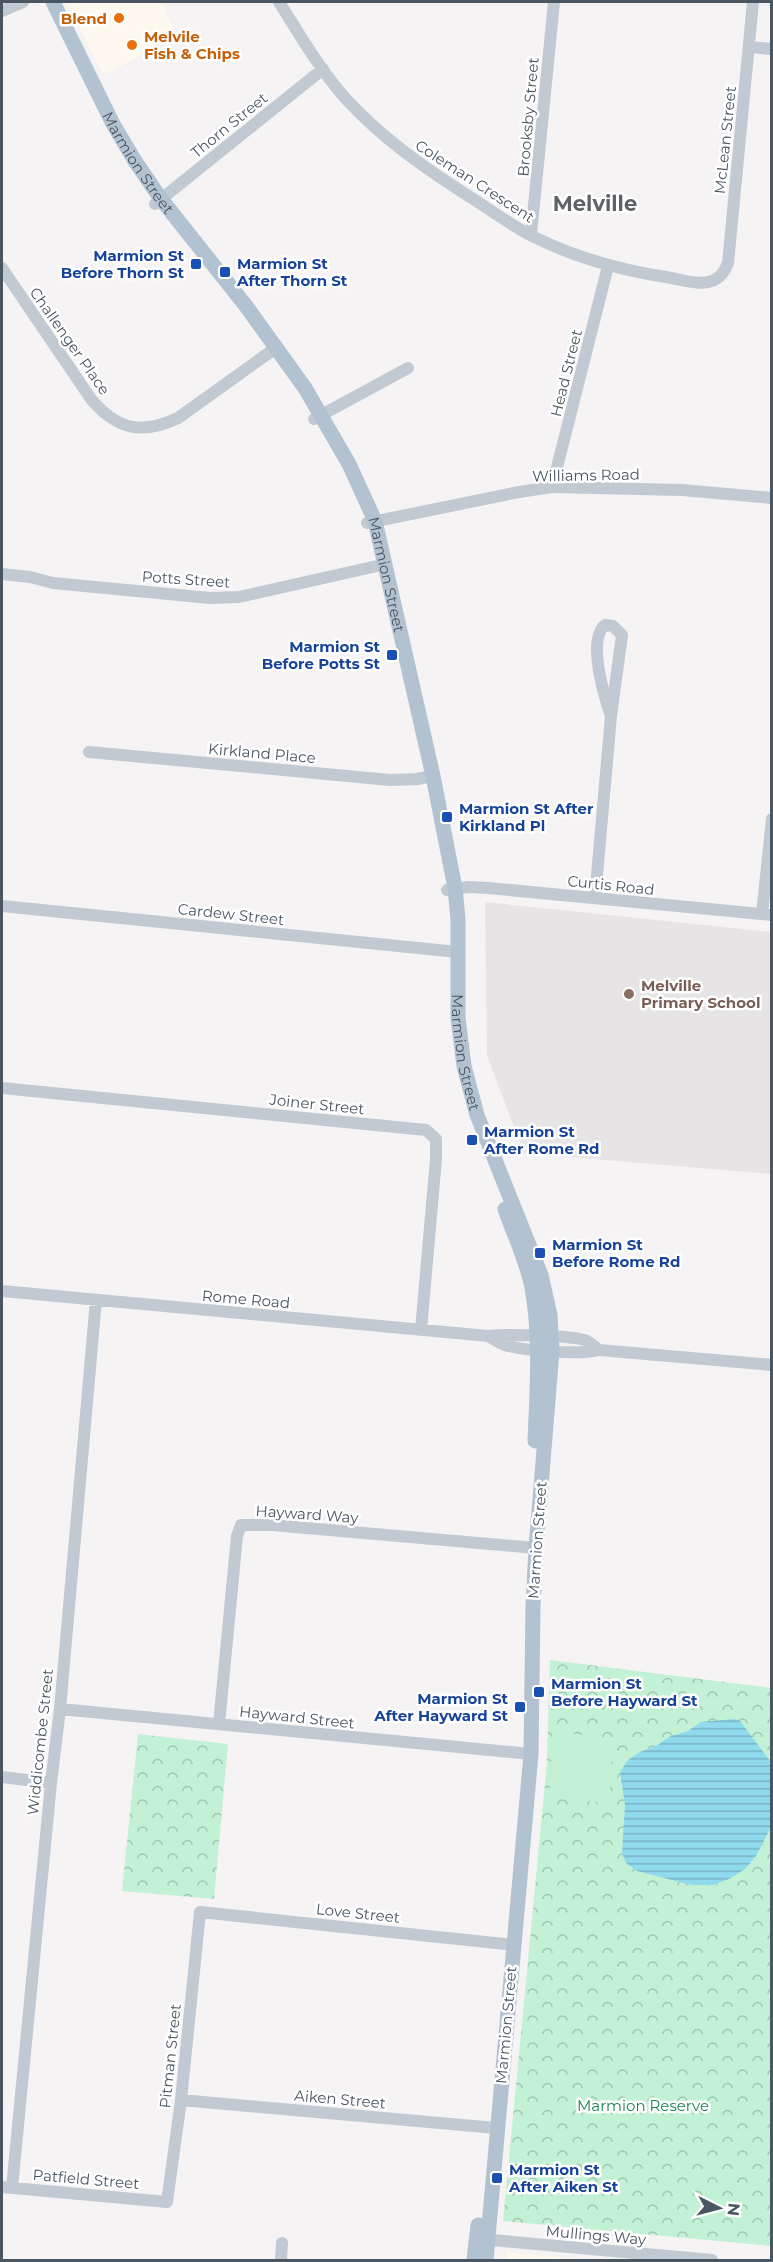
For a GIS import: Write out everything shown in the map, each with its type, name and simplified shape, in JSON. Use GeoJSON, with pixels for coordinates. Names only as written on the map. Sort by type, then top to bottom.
{"type":"FeatureCollection","features":[{"type":"Feature","properties":{"kind":"main road","name":"Marmion Street"},"geometry":{"type":"LineString","coordinates":[[44,2],[106,129],[129,167],[273,350],[349,464],[371,522],[451,889],[453,952],[449,1024],[456,1073],[472,1125],[529,1276],[535,1312],[545,1344],[525,1624],[527,1754],[482,2240],[486,2260]]}},
{"type":"Feature","properties":{"kind":"main road","name":"Marmion Street"},"geometry":{"type":"LineString","coordinates":[[53,2],[113,124],[158,201]]}},
{"type":"Feature","properties":{"kind":"main road","name":"Marmion Street"},"geometry":{"type":"LineString","coordinates":[[474,2260],[482,2240]]}},
{"type":"Feature","properties":{"kind":"street"},"geometry":{"type":"LineString","coordinates":[[2,11],[23,2]]}},
{"type":"Feature","properties":{"kind":"street","name":"Coleman Crescent"},"geometry":{"type":"LineString","coordinates":[[279,2],[323,69],[346,99],[397,149],[531,235],[608,266],[697,282],[709,283],[720,278]]}},
{"type":"Feature","properties":{"kind":"street","name":"Brooksby Street"},"geometry":{"type":"LineString","coordinates":[[531,235],[554,2]]}},
{"type":"Feature","properties":{"kind":"street","name":"McLean Street"},"geometry":{"type":"LineString","coordinates":[[720,278],[728,263],[753,2]]}},
{"type":"Feature","properties":{"kind":"street"},"geometry":{"type":"LineString","coordinates":[[749,47],[771,50]]}},
{"type":"Feature","properties":{"kind":"street","name":"Thorn Street"},"geometry":{"type":"LineString","coordinates":[[158,201],[323,69]]}},
{"type":"Feature","properties":{"kind":"street","name":"Head Street"},"geometry":{"type":"LineString","coordinates":[[552,487],[608,266]]}},
{"type":"Feature","properties":{"kind":"street","name":"Challenger Place"},"geometry":{"type":"LineString","coordinates":[[2,268],[91,399],[104,415],[121,424],[143,428],[163,426],[178,418],[273,350]]}},
{"type":"Feature","properties":{"kind":"street"},"geometry":{"type":"LineString","coordinates":[[318,417],[408,368]]}},
{"type":"Feature","properties":{"kind":"street","name":"Williams Road"},"geometry":{"type":"LineString","coordinates":[[371,522],[552,487],[682,490],[771,498]]}},
{"type":"Feature","properties":{"kind":"street","name":"Potts Street"},"geometry":{"type":"LineString","coordinates":[[2,581],[29,584],[53,583],[210,598],[239,597],[382,565]]}},
{"type":"Feature","properties":{"kind":"street","name":"Potts Street"},"geometry":{"type":"LineString","coordinates":[[2,574],[30,577],[53,583]]}},
{"type":"Feature","properties":{"kind":"street"},"geometry":{"type":"LineString","coordinates":[[596,898],[611,716],[622,635],[612,626],[605,626],[601,629],[596,645],[611,716]]}},
{"type":"Feature","properties":{"kind":"street","name":"Kirkland Place"},"geometry":{"type":"LineString","coordinates":[[89,752],[390,780],[428,777]]}},
{"type":"Feature","properties":{"kind":"street"},"geometry":{"type":"LineString","coordinates":[[767,915],[771,819]]}},
{"type":"Feature","properties":{"kind":"street","name":"Curtis Road"},"geometry":{"type":"LineString","coordinates":[[451,889],[488,888],[767,915]]}},
{"type":"Feature","properties":{"kind":"street","name":"Cardew Street"},"geometry":{"type":"LineString","coordinates":[[2,906],[453,952]]}},
{"type":"Feature","properties":{"kind":"street","name":"Joiner Street"},"geometry":{"type":"LineString","coordinates":[[2,1088],[426,1130],[436,1139],[436,1159],[421,1330]]}},
{"type":"Feature","properties":{"kind":"street","name":"Rome Road"},"geometry":{"type":"LineString","coordinates":[[2,1291],[488,1336],[505,1334],[545,1344],[587,1341],[598,1350],[771,1365]]}},
{"type":"Feature","properties":{"kind":"street","name":"Widdicombe Street"},"geometry":{"type":"LineString","coordinates":[[7,2187],[60,1710],[96,1300]]}},
{"type":"Feature","properties":{"kind":"street","name":"Hayward Way"},"geometry":{"type":"LineString","coordinates":[[219,1724],[237,1536],[241,1525],[272,1525],[532,1548]]}},
{"type":"Feature","properties":{"kind":"street","name":"Hayward Street"},"geometry":{"type":"LineString","coordinates":[[60,1710],[527,1754]]}},
{"type":"Feature","properties":{"kind":"street"},"geometry":{"type":"LineString","coordinates":[[2,1778],[51,1783]]}},
{"type":"Feature","properties":{"kind":"street","name":"Love Street"},"geometry":{"type":"LineString","coordinates":[[200,1912],[510,1944]]}},
{"type":"Feature","properties":{"kind":"street","name":"Pitman Street"},"geometry":{"type":"LineString","coordinates":[[167,2202],[181,2100],[200,1912]]}},
{"type":"Feature","properties":{"kind":"street","name":"Aiken Street"},"geometry":{"type":"LineString","coordinates":[[181,2100],[492,2127]]}},
{"type":"Feature","properties":{"kind":"street","name":"Patfield Street"},"geometry":{"type":"LineString","coordinates":[[7,2187],[167,2202]]}},
{"type":"Feature","properties":{"kind":"street","name":"Mullings Way"},"geometry":{"type":"LineString","coordinates":[[482,2240],[712,2260]]}},
{"type":"Feature","properties":{"kind":"street"},"geometry":{"type":"LineString","coordinates":[[281,2260],[282,2243]]}},
{"type":"Feature","properties":{"kind":"shaded area"},"geometry":{"type":"Polygon","coordinates":[[[67,2],[162,2],[175,34],[111,72],[103,74],[67,2]]]}},
{"type":"Feature","properties":{"kind":"shaded area","name":"Melville Primary School"},"geometry":{"type":"Polygon","coordinates":[[[485,902],[771,932],[771,1174],[524,1153],[487,1056],[485,902]]]}},
{"type":"Feature","properties":{"kind":"shaded area"},"geometry":{"type":"Polygon","coordinates":[[[506,2252],[588,2260],[506,2260],[506,2252]]]}},
{"type":"Feature","properties":{"kind":"green space","name":"Marmion Reserve"},"geometry":{"type":"Polygon","coordinates":[[[550,1660],[771,1688],[771,2246],[503,2221],[547,1762],[550,1660]]]}},
{"type":"Feature","properties":{"kind":"green space"},"geometry":{"type":"Polygon","coordinates":[[[553,1732],[613,1738],[609,1803],[549,1798],[553,1732]]]}},
{"type":"Feature","properties":{"kind":"green space"},"geometry":{"type":"Polygon","coordinates":[[[138,1734],[228,1744],[214,1899],[122,1891],[138,1734]]]}},
{"type":"Feature","properties":{"kind":"water"},"geometry":{"type":"Polygon","coordinates":[[[734,1719],[740,1721],[771,1762],[771,1827],[756,1856],[745,1869],[713,1885],[691,1885],[637,1871],[626,1863],[622,1853],[625,1805],[620,1772],[628,1760],[640,1752],[656,1746],[671,1736],[688,1731],[701,1722],[734,1719]]]}},
{"type":"Feature","properties":{"kind":"place","name":"Blend"},"geometry":{"type":"Point","coordinates":[119,18]}},
{"type":"Feature","properties":{"kind":"place","name":"Melvile Fish & Chips"},"geometry":{"type":"Point","coordinates":[132,45]}},
{"type":"Feature","properties":{"kind":"place","name":"Marmion St Before Thorn St"},"geometry":{"type":"Point","coordinates":[196,264]}},
{"type":"Feature","properties":{"kind":"place","name":"Marmion St After Thorn St"},"geometry":{"type":"Point","coordinates":[225,272]}},
{"type":"Feature","properties":{"kind":"place","name":"Marmion St Before Potts St"},"geometry":{"type":"Point","coordinates":[392,655]}},
{"type":"Feature","properties":{"kind":"place","name":"Marmion St After Kirkland Pl"},"geometry":{"type":"Point","coordinates":[447,817]}},
{"type":"Feature","properties":{"kind":"place","name":"Melville Primary School"},"geometry":{"type":"Point","coordinates":[629,994]}},
{"type":"Feature","properties":{"kind":"place","name":"Marmion St After Rome Rd"},"geometry":{"type":"Point","coordinates":[472,1140]}},
{"type":"Feature","properties":{"kind":"place","name":"Marmion St Before Rome Rd"},"geometry":{"type":"Point","coordinates":[540,1253]}},
{"type":"Feature","properties":{"kind":"place","name":"Marmion St Before Hayward St"},"geometry":{"type":"Point","coordinates":[539,1692]}},
{"type":"Feature","properties":{"kind":"place","name":"Marmion St After Hayward St"},"geometry":{"type":"Point","coordinates":[520,1707]}},
{"type":"Feature","properties":{"kind":"place","name":"Marmion St After Aiken St"},"geometry":{"type":"Point","coordinates":[497,2178]}},
{"type":"Feature","properties":{"kind":"district","name":"Melville"},"geometry":{"type":"Point","coordinates":[595,203]}}]}
